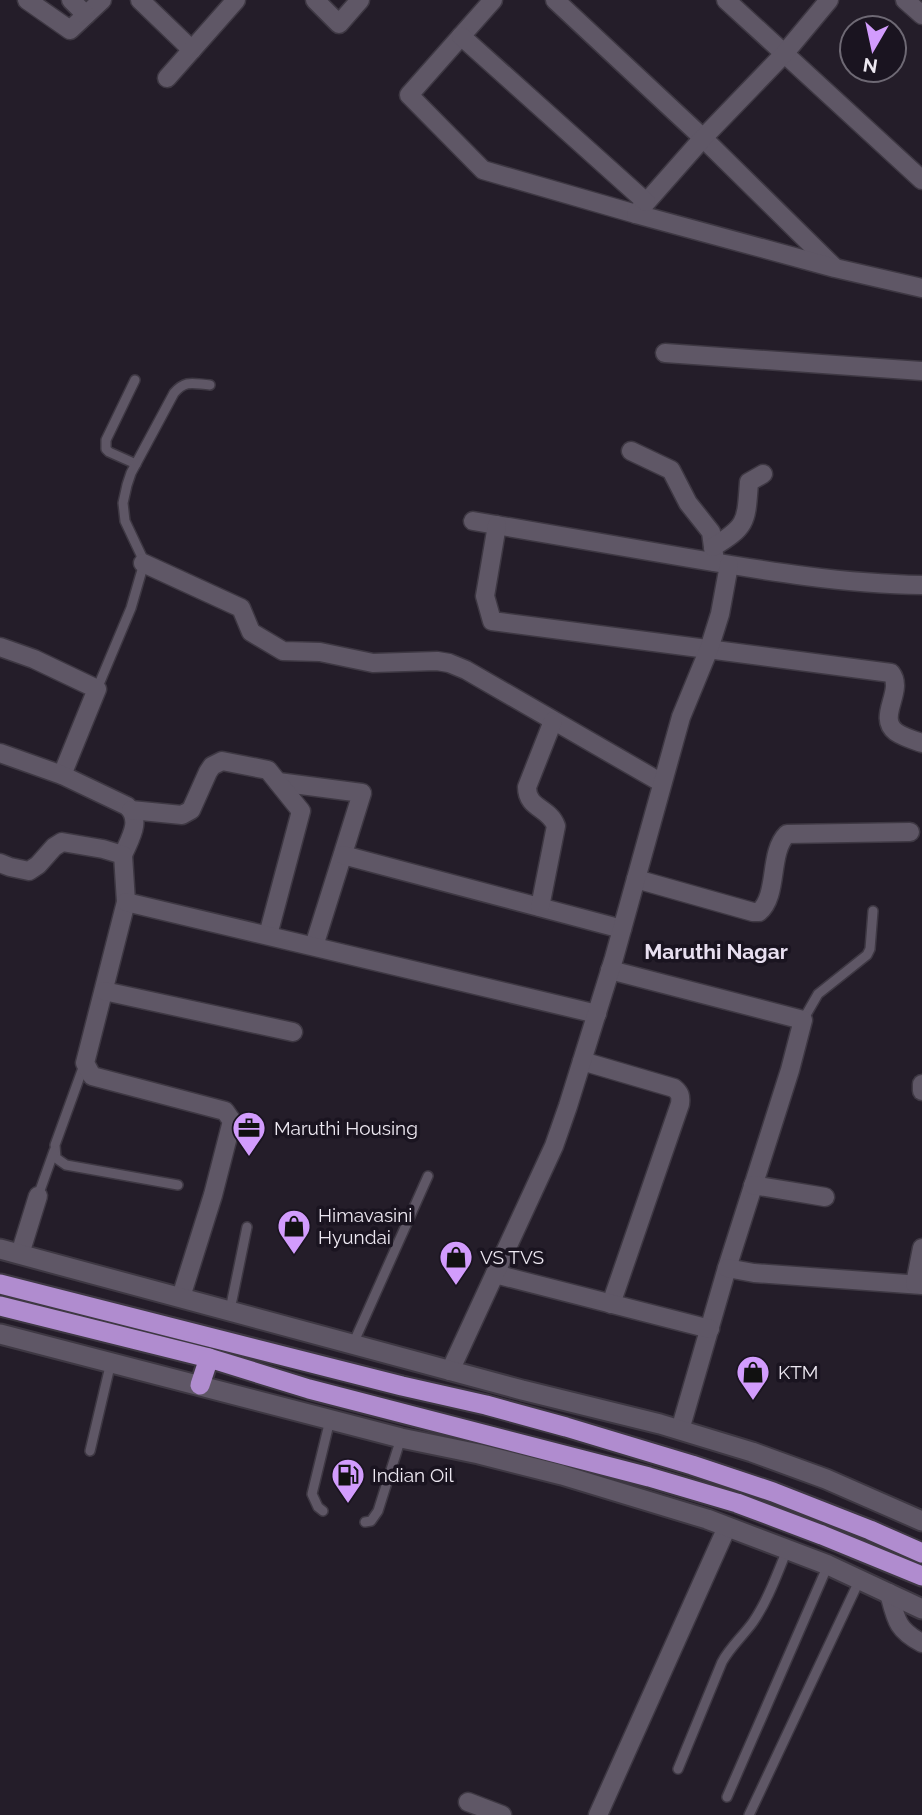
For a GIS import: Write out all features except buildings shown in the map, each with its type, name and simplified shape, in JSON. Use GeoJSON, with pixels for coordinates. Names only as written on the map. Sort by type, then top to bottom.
{"type":"FeatureCollection","features":[{"type":"Feature","properties":{"kind":"highway"},"geometry":{"type":"LineString","coordinates":[[0,1284],[566,1427],[773,1492],[922,1553]]}},
{"type":"Feature","properties":{"kind":"highway"},"geometry":{"type":"LineString","coordinates":[[0,1306],[209,1357],[309,1389],[649,1477],[737,1503],[922,1576]]}},
{"type":"Feature","properties":{"kind":"highway"},"geometry":{"type":"LineString","coordinates":[[201,1385],[209,1357]]}},
{"type":"Feature","properties":{"kind":"street"},"geometry":{"type":"LineString","coordinates":[[27,0],[70,30],[102,0]]}},
{"type":"Feature","properties":{"kind":"street"},"geometry":{"type":"LineString","coordinates":[[71,0],[86,15]]}},
{"type":"Feature","properties":{"kind":"street"},"geometry":{"type":"LineString","coordinates":[[139,0],[191,50]]}},
{"type":"Feature","properties":{"kind":"street"},"geometry":{"type":"LineString","coordinates":[[315,0],[339,24],[360,0]]}},
{"type":"Feature","properties":{"kind":"street"},"geometry":{"type":"LineString","coordinates":[[493,0],[409,95],[483,170],[641,208],[835,268],[922,288]]}},
{"type":"Feature","properties":{"kind":"street"},"geometry":{"type":"LineString","coordinates":[[555,0],[704,138],[835,268]]}},
{"type":"Feature","properties":{"kind":"street"},"geometry":{"type":"LineString","coordinates":[[726,0],[922,180]]}},
{"type":"Feature","properties":{"kind":"street"},"geometry":{"type":"LineString","coordinates":[[641,208],[784,54],[829,0]]}},
{"type":"Feature","properties":{"kind":"street"},"geometry":{"type":"LineString","coordinates":[[905,0],[922,15]]}},
{"type":"Feature","properties":{"kind":"street"},"geometry":{"type":"LineString","coordinates":[[167,79],[227,3]]}},
{"type":"Feature","properties":{"kind":"street"},"geometry":{"type":"LineString","coordinates":[[460,36],[641,208]]}},
{"type":"Feature","properties":{"kind":"street"},"geometry":{"type":"LineString","coordinates":[[665,354],[922,371]]}},
{"type":"Feature","properties":{"kind":"street"},"geometry":{"type":"LineString","coordinates":[[450,1371],[554,1146],[597,1014],[681,717],[709,649],[720,614],[719,558],[711,532],[688,503],[671,470],[631,451]]}},
{"type":"Feature","properties":{"kind":"street"},"geometry":{"type":"LineString","coordinates":[[719,558],[747,515],[749,482],[763,474]]}},
{"type":"Feature","properties":{"kind":"street"},"geometry":{"type":"LineString","coordinates":[[473,521],[719,558],[840,581],[922,585]]}},
{"type":"Feature","properties":{"kind":"street"},"geometry":{"type":"LineString","coordinates":[[497,525],[485,596],[492,621],[891,673],[896,688],[888,716],[890,725],[901,735],[922,743]]}},
{"type":"Feature","properties":{"kind":"street"},"geometry":{"type":"LineString","coordinates":[[143,563],[241,608],[251,632],[283,651],[320,652],[373,663],[437,661],[466,670],[662,783]]}},
{"type":"Feature","properties":{"kind":"street"},"geometry":{"type":"LineString","coordinates":[[0,647],[34,659],[97,689],[61,775]]}},
{"type":"Feature","properties":{"kind":"street"},"geometry":{"type":"LineString","coordinates":[[540,907],[556,826],[551,816],[530,801],[527,787],[554,721]]}},
{"type":"Feature","properties":{"kind":"street"},"geometry":{"type":"LineString","coordinates":[[0,753],[61,775],[127,806],[135,821],[122,855],[126,902],[85,1063],[92,1076],[225,1111],[233,1121],[181,1297]]}},
{"type":"Feature","properties":{"kind":"street"},"geometry":{"type":"LineString","coordinates":[[131,810],[182,815],[188,813],[208,772],[212,766],[222,761],[268,770],[302,811],[268,935]]}},
{"type":"Feature","properties":{"kind":"street"},"geometry":{"type":"LineString","coordinates":[[278,782],[362,793],[314,946]]}},
{"type":"Feature","properties":{"kind":"street"},"geometry":{"type":"LineString","coordinates":[[636,878],[759,912],[767,903],[779,846],[787,834],[910,832]]}},
{"type":"Feature","properties":{"kind":"street"},"geometry":{"type":"LineString","coordinates":[[0,863],[29,870],[62,842],[122,855]]}},
{"type":"Feature","properties":{"kind":"street"},"geometry":{"type":"LineString","coordinates":[[343,855],[622,929]]}},
{"type":"Feature","properties":{"kind":"street"},"geometry":{"type":"LineString","coordinates":[[126,902],[597,1014]]}},
{"type":"Feature","properties":{"kind":"street"},"geometry":{"type":"LineString","coordinates":[[610,970],[803,1020],[680,1430]]}},
{"type":"Feature","properties":{"kind":"street"},"geometry":{"type":"LineString","coordinates":[[104,991],[293,1032]]}},
{"type":"Feature","properties":{"kind":"street"},"geometry":{"type":"LineString","coordinates":[[582,1061],[674,1088],[681,1097],[611,1304]]}},
{"type":"Feature","properties":{"kind":"street"},"geometry":{"type":"LineString","coordinates":[[922,1084],[922,1091]]}},
{"type":"Feature","properties":{"kind":"street"},"geometry":{"type":"LineString","coordinates":[[753,1185],[825,1197]]}},
{"type":"Feature","properties":{"kind":"street"},"geometry":{"type":"LineString","coordinates":[[20,1254],[38,1196]]}},
{"type":"Feature","properties":{"kind":"street"},"geometry":{"type":"LineString","coordinates":[[727,1268],[754,1273],[919,1284],[922,1248]]}},
{"type":"Feature","properties":{"kind":"street"},"geometry":{"type":"LineString","coordinates":[[0,1249],[450,1371],[680,1430],[826,1479],[922,1521]]}},
{"type":"Feature","properties":{"kind":"street"},"geometry":{"type":"LineString","coordinates":[[495,1274],[710,1329]]}},
{"type":"Feature","properties":{"kind":"street"},"geometry":{"type":"LineString","coordinates":[[0,1334],[401,1438],[562,1475],[727,1527],[787,1549],[860,1579],[922,1609]]}},
{"type":"Feature","properties":{"kind":"street"},"geometry":{"type":"LineString","coordinates":[[598,1815],[727,1527]]}},
{"type":"Feature","properties":{"kind":"street"},"geometry":{"type":"LineString","coordinates":[[889,1593],[900,1629],[922,1643]]}},
{"type":"Feature","properties":{"kind":"street"},"geometry":{"type":"LineString","coordinates":[[468,1801],[502,1815]]}},
{"type":"Feature","properties":{"kind":"lane"},"geometry":{"type":"LineString","coordinates":[[135,380],[106,445],[109,452],[136,464]]}},
{"type":"Feature","properties":{"kind":"lane"},"geometry":{"type":"LineString","coordinates":[[97,689],[131,608],[143,563],[125,522],[123,503],[127,485],[174,393],[187,383],[210,385]]}},
{"type":"Feature","properties":{"kind":"lane"},"geometry":{"type":"LineString","coordinates":[[803,1020],[818,994],[867,955],[870,949],[873,911]]}},
{"type":"Feature","properties":{"kind":"lane"},"geometry":{"type":"LineString","coordinates":[[38,1196],[85,1063]]}},
{"type":"Feature","properties":{"kind":"lane"},"geometry":{"type":"LineString","coordinates":[[54,1151],[57,1158],[66,1165],[178,1185]]}},
{"type":"Feature","properties":{"kind":"lane"},"geometry":{"type":"LineString","coordinates":[[353,1344],[428,1176]]}},
{"type":"Feature","properties":{"kind":"lane"},"geometry":{"type":"LineString","coordinates":[[230,1310],[247,1227]]}},
{"type":"Feature","properties":{"kind":"lane"},"geometry":{"type":"LineString","coordinates":[[90,1451],[111,1362]]}},
{"type":"Feature","properties":{"kind":"lane"},"geometry":{"type":"LineString","coordinates":[[323,1511],[312,1494],[330,1420]]}},
{"type":"Feature","properties":{"kind":"lane"},"geometry":{"type":"LineString","coordinates":[[365,1522],[375,1518],[378,1511],[401,1438]]}},
{"type":"Feature","properties":{"kind":"lane"},"geometry":{"type":"LineString","coordinates":[[678,1769],[722,1662],[765,1603],[787,1549]]}},
{"type":"Feature","properties":{"kind":"lane"},"geometry":{"type":"LineString","coordinates":[[727,1797],[828,1565]]}},
{"type":"Feature","properties":{"kind":"lane"},"geometry":{"type":"LineString","coordinates":[[749,1815],[860,1579]]}},
{"type":"Feature","properties":{"kind":"place","name":"Maruthi Housing"},"geometry":{"type":"Point","coordinates":[249,1158]}},
{"type":"Feature","properties":{"kind":"place","name":"Himavasini Hyundai"},"geometry":{"type":"Point","coordinates":[294,1256]}},
{"type":"Feature","properties":{"kind":"place","name":"VS TVS"},"geometry":{"type":"Point","coordinates":[456,1287]}},
{"type":"Feature","properties":{"kind":"place","name":"KTM"},"geometry":{"type":"Point","coordinates":[753,1402]}},
{"type":"Feature","properties":{"kind":"place","name":"Indian Oil"},"geometry":{"type":"Point","coordinates":[348,1505]}},
{"type":"Feature","properties":{"kind":"district","name":"Maruthi Nagar"},"geometry":{"type":"Point","coordinates":[716,952]}}]}
